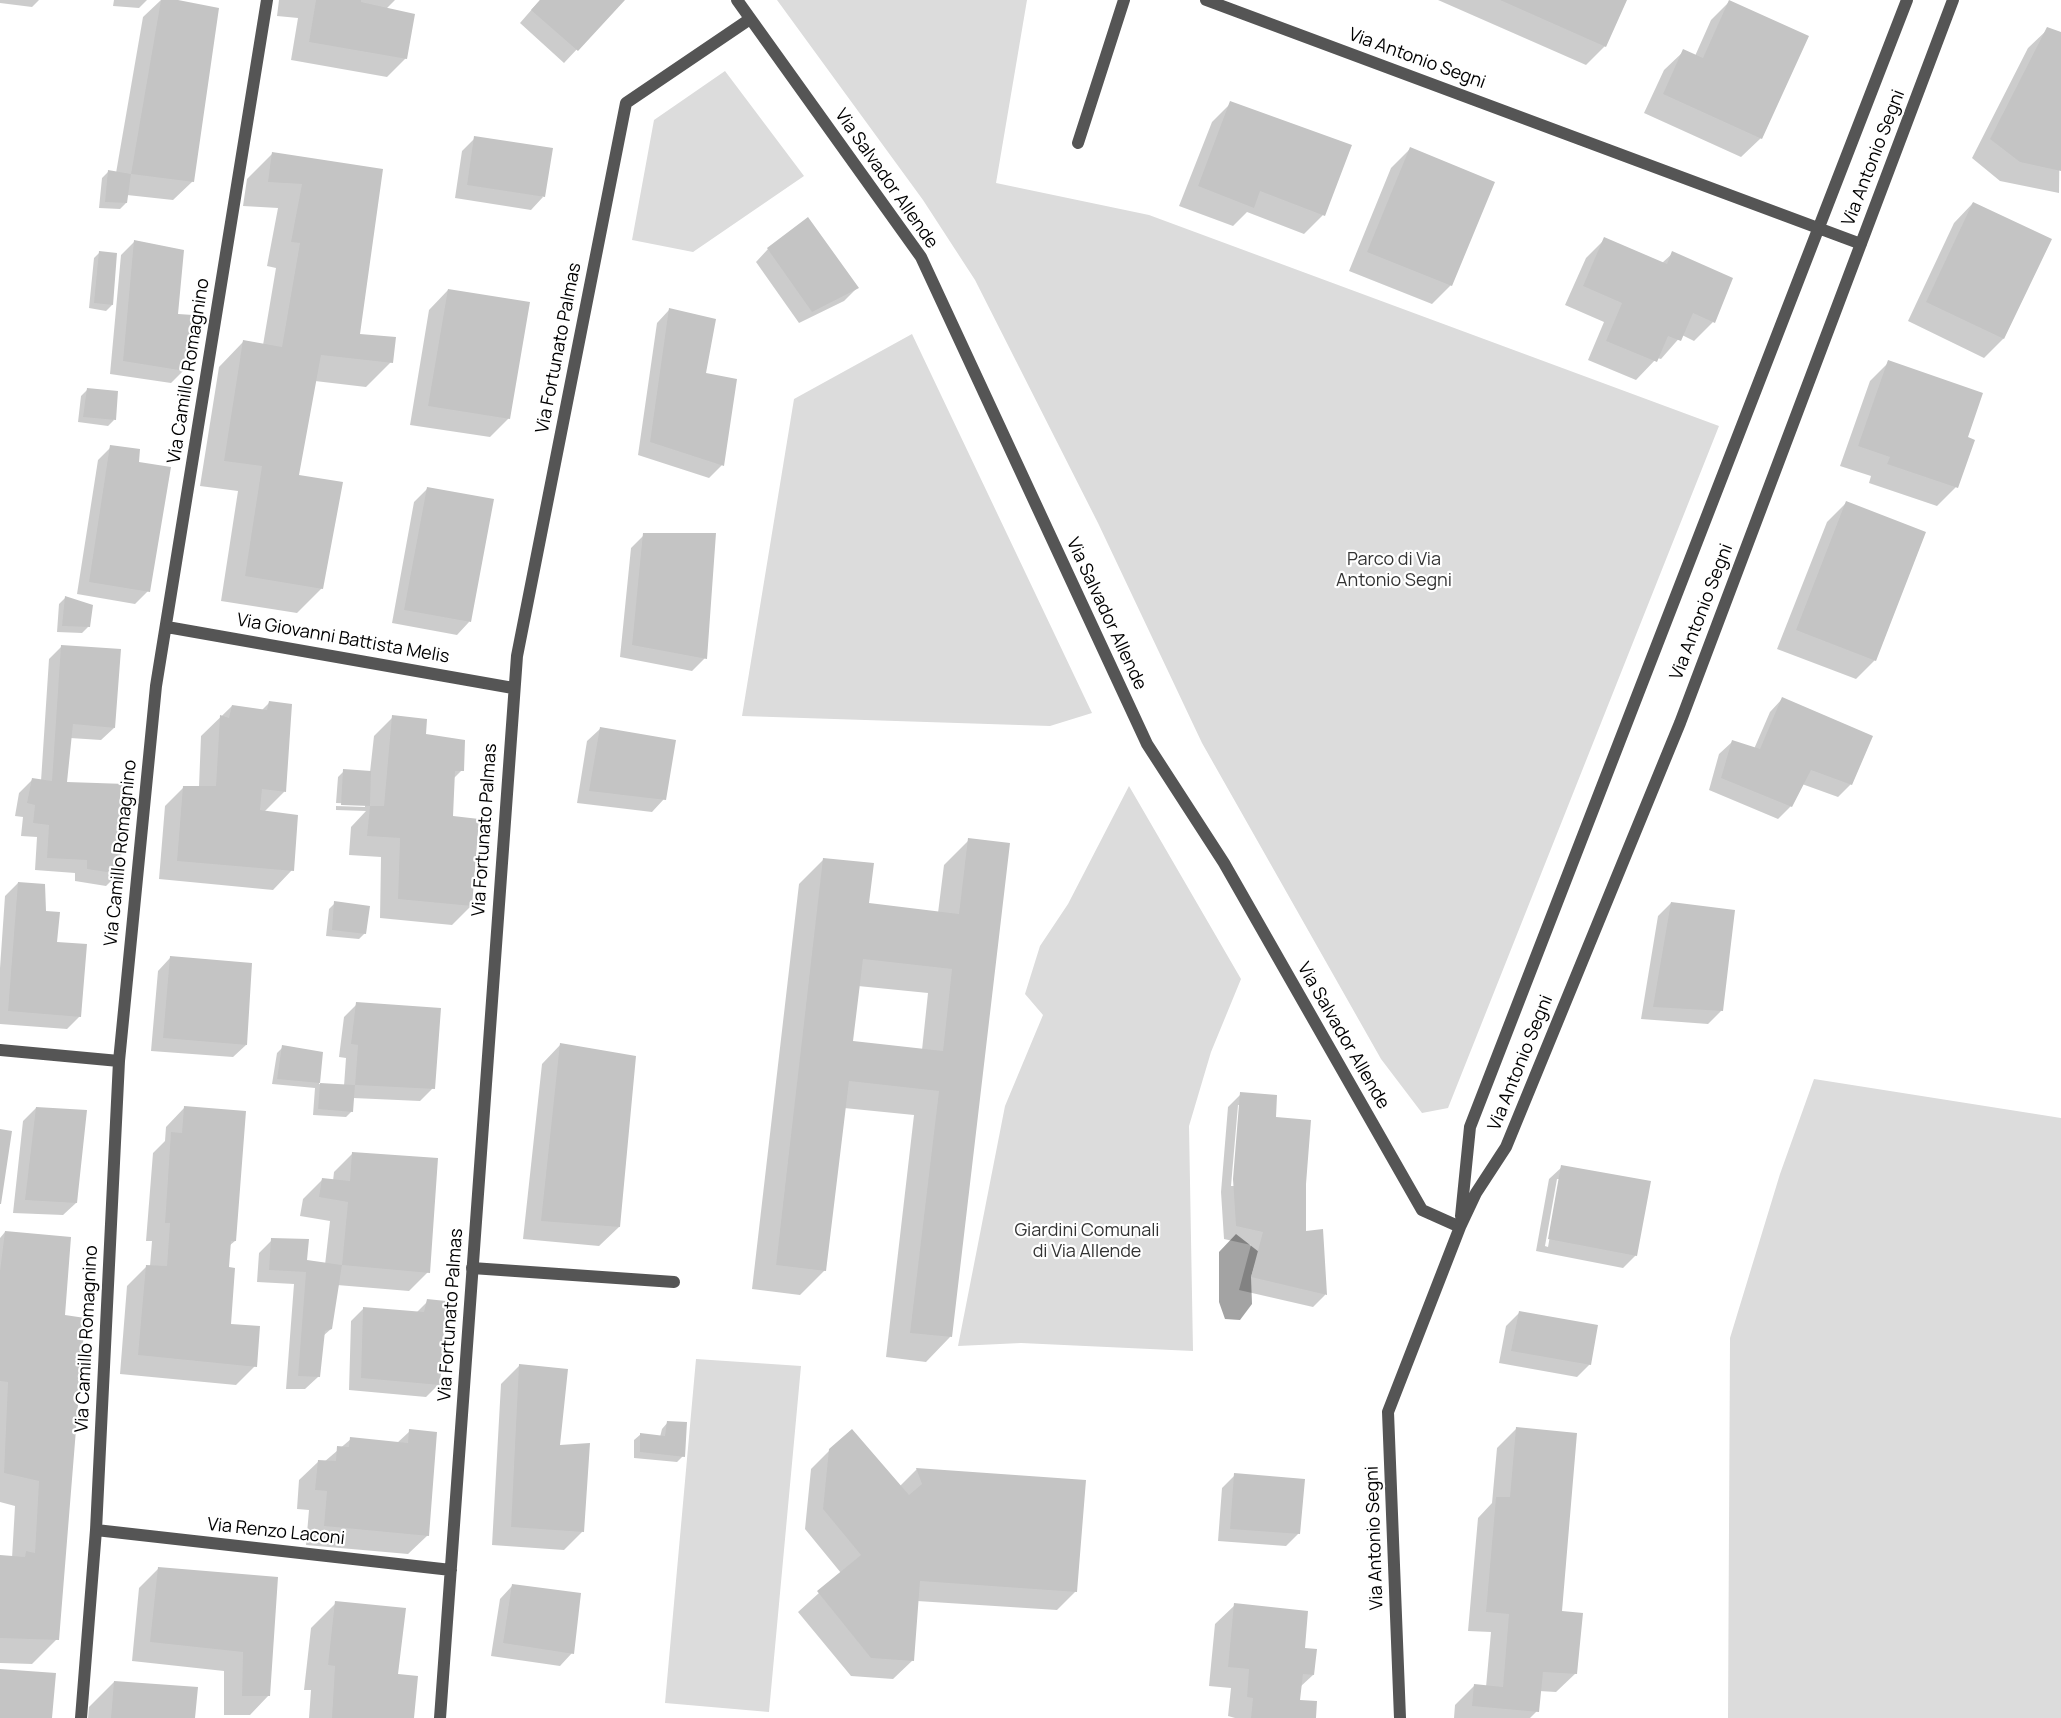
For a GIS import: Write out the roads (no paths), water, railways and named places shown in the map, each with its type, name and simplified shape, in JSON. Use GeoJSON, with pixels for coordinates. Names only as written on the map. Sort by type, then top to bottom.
{"type":"FeatureCollection","features":[{"type":"Feature","properties":{"kind":"street","name":"Via Camillo Romagnino"},"geometry":{"type":"LineString","coordinates":[[81,1718],[96,1530],[119,1061],[156,686],[267,0]]}},
{"type":"Feature","properties":{"kind":"street","name":"Via Salvador Allende"},"geometry":{"type":"LineString","coordinates":[[737,0],[921,257],[1147,744],[1224,863],[1422,1210],[1460,1227]]}},
{"type":"Feature","properties":{"kind":"street"},"geometry":{"type":"LineString","coordinates":[[1077,142],[1124,0]]}},
{"type":"Feature","properties":{"kind":"street","name":"Via Antonio Segni"},"geometry":{"type":"LineString","coordinates":[[1206,0],[1818,227]]}},
{"type":"Feature","properties":{"kind":"street","name":"Via Antonio Segni"},"geometry":{"type":"LineString","coordinates":[[1460,1227],[1470,1127],[1908,0]]}},
{"type":"Feature","properties":{"kind":"street","name":"Via Antonio Segni"},"geometry":{"type":"LineString","coordinates":[[1400,1718],[1388,1412],[1460,1227],[1476,1193],[1506,1147],[1680,723],[1953,0]]}},
{"type":"Feature","properties":{"kind":"street","name":"Via Fortunato Palmas"},"geometry":{"type":"LineString","coordinates":[[440,1718],[513,688],[519,644],[626,104],[750,19]]}},
{"type":"Feature","properties":{"kind":"street"},"geometry":{"type":"LineString","coordinates":[[1818,227],[1861,244]]}},
{"type":"Feature","properties":{"kind":"street","name":"Via Giovanni Battista Melis"},"geometry":{"type":"LineString","coordinates":[[167,627],[513,688]]}},
{"type":"Feature","properties":{"kind":"street"},"geometry":{"type":"LineString","coordinates":[[0,1050],[119,1061]]}},
{"type":"Feature","properties":{"kind":"street"},"geometry":{"type":"LineString","coordinates":[[472,1268],[674,1282]]}},
{"type":"Feature","properties":{"kind":"street","name":"Via Renzo Laconi"},"geometry":{"type":"LineString","coordinates":[[96,1530],[451,1570]]}},
{"type":"Feature","properties":{"kind":"park label","name":"Parco di Via Antonio Segni"},"geometry":{"type":"Point","coordinates":[1394,570]}},
{"type":"Feature","properties":{"kind":"park label","name":"Giardini Comunali di Via Allende"},"geometry":{"type":"Point","coordinates":[1087,1241]}}]}
